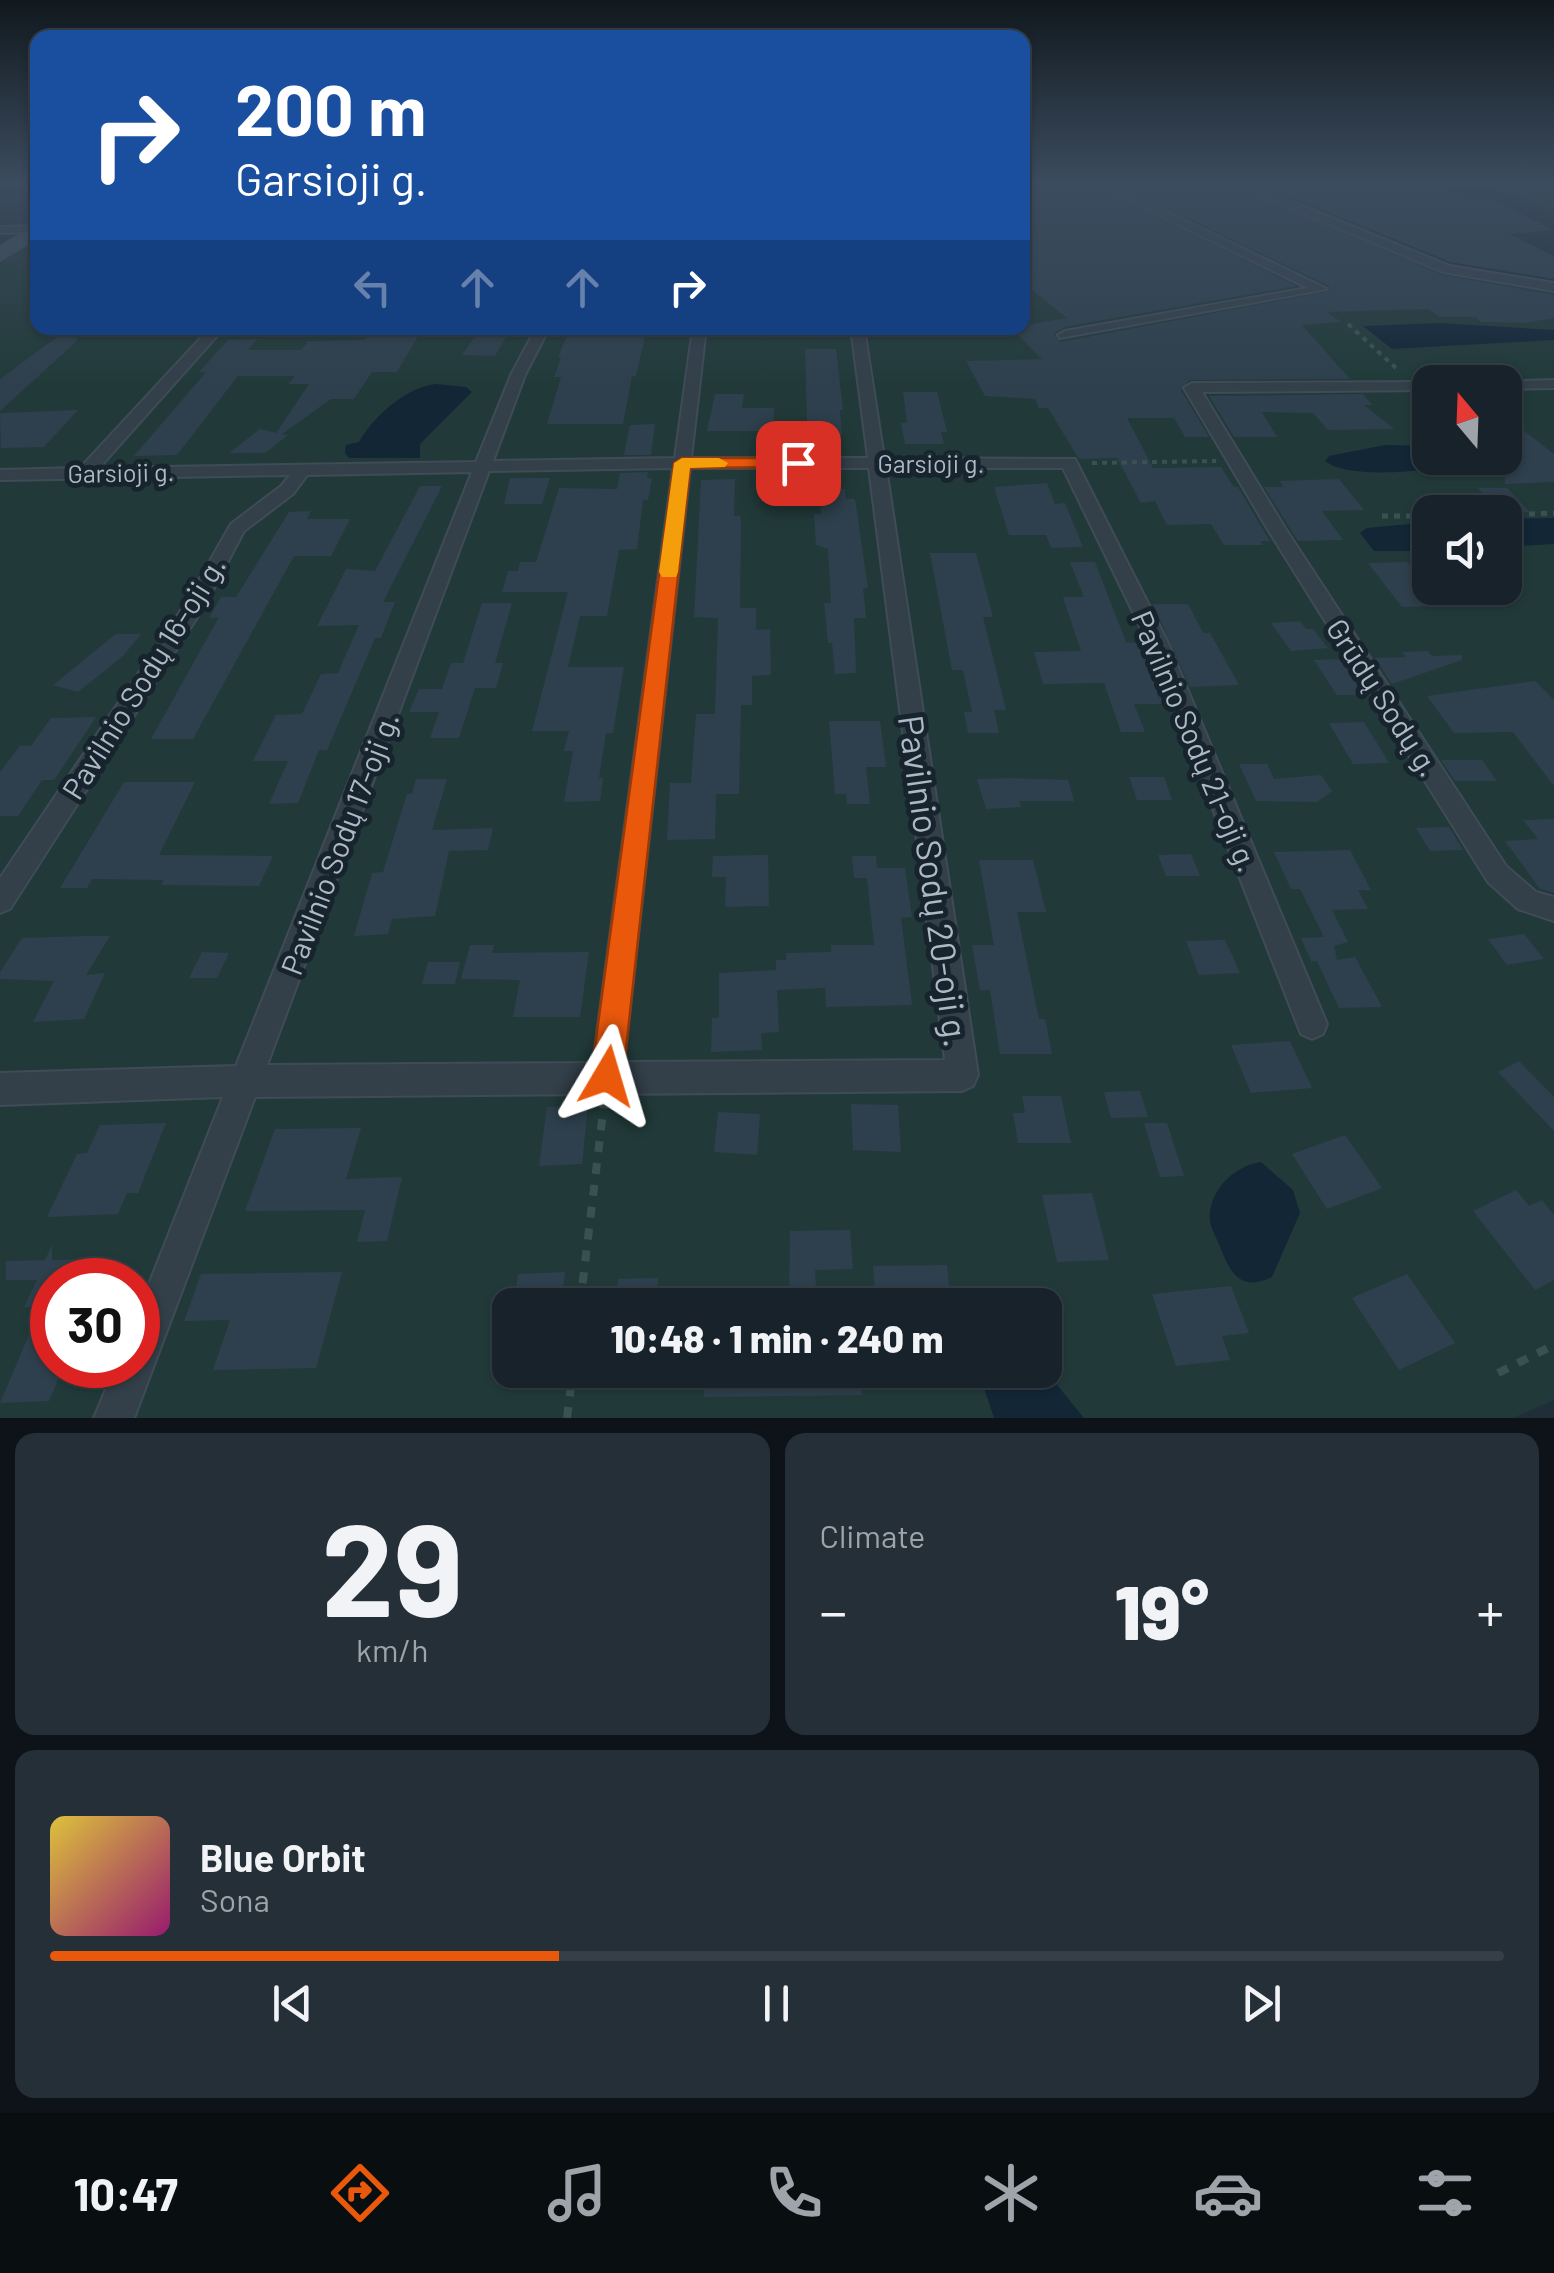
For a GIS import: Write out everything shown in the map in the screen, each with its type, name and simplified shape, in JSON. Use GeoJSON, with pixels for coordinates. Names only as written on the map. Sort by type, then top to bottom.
{"type":"FeatureCollection","features":[{"type":"Feature","properties":{"kind":"street"},"geometry":{"type":"LineString","coordinates":[[1065,335],[1322,289],[1240,250]]}},
{"type":"Feature","properties":{"kind":"street"},"geometry":{"type":"LineString","coordinates":[[1401,250],[1447,269],[1554,286]]}},
{"type":"Feature","properties":{"kind":"street"},"geometry":{"type":"LineString","coordinates":[[86,472],[211,335]]}},
{"type":"Feature","properties":{"kind":"street","name":"Pavilnio Sodų 17-oji g."},"geometry":{"type":"LineString","coordinates":[[160,1302],[518,376],[538,335]]}},
{"type":"Feature","properties":{"kind":"street"},"geometry":{"type":"LineString","coordinates":[[607,1076],[698,335]]}},
{"type":"Feature","properties":{"kind":"street","name":"Pavilnio Sodų 20-oji g."},"geometry":{"type":"LineString","coordinates":[[0,1089],[248,1080],[962,1075],[859,335]]}},
{"type":"Feature","properties":{"kind":"street"},"geometry":{"type":"LineString","coordinates":[[1522,384],[1554,384]]}},
{"type":"Feature","properties":{"kind":"street"},"geometry":{"type":"LineString","coordinates":[[1532,384],[1554,404]]}},
{"type":"Feature","properties":{"kind":"street"},"geometry":{"type":"LineString","coordinates":[[1237,461],[1192,388],[1412,386]]}},
{"type":"Feature","properties":{"kind":"street","name":"Grūdų Sodų g."},"geometry":{"type":"LineString","coordinates":[[1237,461],[1497,874],[1528,901],[1554,910]]}},
{"type":"Feature","properties":{"kind":"street","name":"Garsioji g."},"geometry":{"type":"LineString","coordinates":[[0,474],[682,463],[1069,463]]}},
{"type":"Feature","properties":{"kind":"street","name":"Pavilnio Sodų 21-oji g."},"geometry":{"type":"LineString","coordinates":[[1069,463],[1158,643],[1312,1024]]}},
{"type":"Feature","properties":{"kind":"street","name":"Pavilnio Sodų 16-oji g."},"geometry":{"type":"LineString","coordinates":[[0,901],[195,605],[224,546],[237,528],[287,490],[304,468]]}},
{"type":"Feature","properties":{"kind":"street","name":"Pavilnio Sodų 17-oji g."},"geometry":{"type":"LineString","coordinates":[[114,1418],[126,1388]]}},
{"type":"Feature","properties":{"kind":"path"},"geometry":{"type":"LineString","coordinates":[[1348,324],[1412,378]]}},
{"type":"Feature","properties":{"kind":"path"},"geometry":{"type":"LineString","coordinates":[[1069,463],[1237,461]]}},
{"type":"Feature","properties":{"kind":"path"},"geometry":{"type":"LineString","coordinates":[[1522,514],[1554,513]]}},
{"type":"Feature","properties":{"kind":"path"},"geometry":{"type":"LineString","coordinates":[[1382,516],[1412,516]]}},
{"type":"Feature","properties":{"kind":"path"},"geometry":{"type":"LineString","coordinates":[[582,1288],[607,1076]]}},
{"type":"Feature","properties":{"kind":"path"},"geometry":{"type":"LineString","coordinates":[[1498,1373],[1554,1345]]}},
{"type":"Feature","properties":{"kind":"path"},"geometry":{"type":"LineString","coordinates":[[568,1418],[571,1388]]}},
{"type":"Feature","properties":{"kind":"green space"},"geometry":{"type":"Polygon","coordinates":[[[20,250],[30,250],[30,335],[1030,335],[1030,250],[1407,250],[1446,266],[1554,283],[1554,1400],[1513,1418],[0,1418],[0,264],[20,250]]]}},
{"type":"Feature","properties":{"kind":"water"},"geometry":{"type":"Polygon","coordinates":[[[1439,323],[1554,330],[1554,340],[1392,349],[1363,326],[1439,323]]]}},
{"type":"Feature","properties":{"kind":"water"},"geometry":{"type":"Polygon","coordinates":[[[436,384],[466,387],[472,392],[420,444],[420,458],[349,458],[346,445],[359,442],[392,405],[413,391],[436,384]]]}},
{"type":"Feature","properties":{"kind":"water"},"geometry":{"type":"Polygon","coordinates":[[[1385,445],[1412,446],[1412,470],[1356,471],[1325,461],[1329,456],[1385,445]]]}},
{"type":"Feature","properties":{"kind":"water"},"geometry":{"type":"Polygon","coordinates":[[[1554,518],[1554,544],[1522,546],[1522,519],[1554,518]]]}},
{"type":"Feature","properties":{"kind":"water"},"geometry":{"type":"Polygon","coordinates":[[[1412,524],[1412,551],[1374,551],[1360,533],[1367,528],[1412,524]]]}},
{"type":"Feature","properties":{"kind":"water"},"geometry":{"type":"Polygon","coordinates":[[[1261,1162],[1293,1190],[1300,1213],[1272,1277],[1251,1282],[1243,1281],[1231,1270],[1210,1217],[1215,1194],[1227,1179],[1261,1162]]]}},
{"type":"Feature","properties":{"kind":"water"},"geometry":{"type":"Polygon","coordinates":[[[984,1388],[1060,1388],[1084,1418],[994,1418],[984,1388]]]}},
{"type":"Feature","properties":{"kind":"building"},"geometry":{"type":"Polygon","coordinates":[[[1030,250],[1224,250],[1296,286],[1064,327],[1054,334],[1061,342],[1330,291],[1329,286],[1255,250],[1384,250],[1442,275],[1554,295],[1554,318],[1524,323],[1439,317],[1429,309],[1327,312],[1341,322],[1302,325],[1350,379],[1190,380],[1181,390],[1209,437],[1185,437],[1174,418],[1127,418],[1153,468],[1221,467],[1234,487],[1238,487],[1270,541],[1260,541],[1263,545],[1224,545],[1211,524],[1167,525],[1155,501],[1141,503],[1117,458],[1079,459],[1048,408],[1039,408],[1035,399],[985,396],[966,361],[1042,359],[1018,335],[1030,335],[1030,325],[1067,318],[1030,288],[1030,250]]]}},
{"type":"Feature","properties":{"kind":"building"},"geometry":{"type":"Polygon","coordinates":[[[1422,250],[1542,250],[1554,256],[1554,279],[1451,262],[1422,250]]]}},
{"type":"Feature","properties":{"kind":"building"},"geometry":{"type":"Polygon","coordinates":[[[60,335],[74,335],[78,340],[0,411],[0,379],[60,335]]]}},
{"type":"Feature","properties":{"kind":"building"},"geometry":{"type":"Polygon","coordinates":[[[370,335],[419,335],[397,372],[372,372],[354,399],[331,399],[282,434],[288,435],[265,453],[229,453],[260,429],[276,433],[309,384],[288,384],[295,376],[238,376],[177,455],[134,456],[206,372],[199,372],[228,340],[257,339],[248,350],[301,350],[308,341],[364,340],[370,335]]]}},
{"type":"Feature","properties":{"kind":"building"},"geometry":{"type":"Polygon","coordinates":[[[476,335],[507,335],[495,356],[462,355],[476,335]]]}},
{"type":"Feature","properties":{"kind":"building"},"geometry":{"type":"Polygon","coordinates":[[[567,335],[645,335],[623,424],[547,424],[561,377],[554,377],[567,335]]]}},
{"type":"Feature","properties":{"kind":"building"},"geometry":{"type":"Polygon","coordinates":[[[805,349],[836,349],[842,436],[813,435],[812,421],[807,421],[805,349]]]}},
{"type":"Feature","properties":{"kind":"building"},"geometry":{"type":"Polygon","coordinates":[[[903,392],[937,392],[947,432],[941,432],[944,444],[905,444],[901,423],[907,423],[903,392]]]}},
{"type":"Feature","properties":{"kind":"building"},"geometry":{"type":"Polygon","coordinates":[[[715,394],[744,394],[742,408],[774,408],[773,431],[707,431],[715,394]]]}},
{"type":"Feature","properties":{"kind":"building"},"geometry":{"type":"Polygon","coordinates":[[[1363,394],[1372,405],[1364,405],[1394,429],[1328,430],[1313,413],[1262,412],[1277,437],[1234,437],[1209,396],[1363,394]]]}},
{"type":"Feature","properties":{"kind":"building"},"geometry":{"type":"Polygon","coordinates":[[[78,410],[44,447],[1,448],[0,413],[78,410]]]}},
{"type":"Feature","properties":{"kind":"building"},"geometry":{"type":"Polygon","coordinates":[[[655,424],[651,455],[624,455],[630,425],[655,424]]]}},
{"type":"Feature","properties":{"kind":"building"},"geometry":{"type":"Polygon","coordinates":[[[1522,429],[1554,454],[1554,482],[1505,484],[1505,475],[1522,475],[1522,429]]]}},
{"type":"Feature","properties":{"kind":"building"},"geometry":{"type":"Polygon","coordinates":[[[648,472],[647,478],[652,478],[648,500],[643,500],[637,549],[619,550],[607,616],[580,616],[568,667],[624,667],[613,733],[606,733],[599,778],[603,778],[600,801],[564,802],[573,751],[564,751],[569,731],[532,731],[568,592],[502,592],[508,571],[518,571],[520,562],[536,562],[559,488],[617,489],[620,473],[648,472]]]}},
{"type":"Feature","properties":{"kind":"building"},"geometry":{"type":"Polygon","coordinates":[[[510,478],[550,478],[542,504],[504,504],[510,478]]]}},
{"type":"Feature","properties":{"kind":"building"},"geometry":{"type":"Polygon","coordinates":[[[735,479],[734,516],[740,516],[741,521],[740,608],[756,608],[756,630],[770,629],[771,675],[752,676],[752,705],[741,705],[739,794],[716,794],[715,839],[667,840],[670,783],[691,783],[696,714],[715,714],[718,618],[694,617],[701,480],[735,479]]]}},
{"type":"Feature","properties":{"kind":"building"},"geometry":{"type":"Polygon","coordinates":[[[1339,479],[1364,510],[1322,511],[1343,540],[1298,541],[1264,487],[1283,487],[1280,481],[1339,479]]]}},
{"type":"Feature","properties":{"kind":"building"},"geometry":{"type":"Polygon","coordinates":[[[1047,483],[1055,504],[1065,503],[1083,547],[1051,548],[1046,535],[1009,535],[994,487],[1047,483]]]}},
{"type":"Feature","properties":{"kind":"building"},"geometry":{"type":"Polygon","coordinates":[[[420,486],[442,486],[383,602],[395,602],[381,638],[375,638],[327,750],[319,750],[298,803],[269,804],[288,761],[253,761],[276,715],[302,714],[321,674],[338,673],[359,625],[317,626],[346,569],[375,571],[420,486]]]}},
{"type":"Feature","properties":{"kind":"building"},"geometry":{"type":"Polygon","coordinates":[[[1478,488],[1507,488],[1514,495],[1484,495],[1478,488]]]}},
{"type":"Feature","properties":{"kind":"building"},"geometry":{"type":"Polygon","coordinates":[[[820,489],[845,489],[846,499],[855,499],[868,588],[863,588],[866,618],[854,618],[856,673],[835,674],[832,643],[828,643],[824,603],[831,603],[828,549],[816,545],[814,514],[821,514],[820,489]]]}},
{"type":"Feature","properties":{"kind":"building"},"geometry":{"type":"Polygon","coordinates":[[[311,511],[307,519],[350,519],[331,556],[294,556],[193,739],[151,739],[219,617],[209,618],[221,597],[236,597],[289,512],[311,511]]]}},
{"type":"Feature","properties":{"kind":"building"},"geometry":{"type":"Polygon","coordinates":[[[930,553],[976,553],[993,617],[983,617],[1006,710],[994,710],[999,733],[968,733],[964,712],[972,712],[963,670],[952,670],[930,553]]]}},
{"type":"Feature","properties":{"kind":"building"},"geometry":{"type":"Polygon","coordinates":[[[1070,562],[1095,562],[1126,642],[1145,644],[1168,704],[1134,704],[1145,732],[1121,732],[1104,683],[1043,684],[1034,652],[1081,651],[1063,597],[1084,597],[1070,562]]]}},
{"type":"Feature","properties":{"kind":"building"},"geometry":{"type":"Polygon","coordinates":[[[1407,562],[1412,568],[1412,605],[1444,606],[1402,607],[1368,563],[1407,562]]]}},
{"type":"Feature","properties":{"kind":"building"},"geometry":{"type":"Polygon","coordinates":[[[482,603],[512,603],[495,663],[503,663],[496,688],[475,688],[459,738],[430,738],[439,712],[409,712],[419,689],[442,689],[451,663],[463,663],[482,603]]]}},
{"type":"Feature","properties":{"kind":"building"},"geometry":{"type":"Polygon","coordinates":[[[1153,604],[1188,604],[1203,633],[1210,633],[1239,685],[1190,687],[1153,604]]]}},
{"type":"Feature","properties":{"kind":"building"},"geometry":{"type":"Polygon","coordinates":[[[1300,621],[1306,629],[1313,629],[1328,648],[1291,651],[1271,623],[1300,621]]]}},
{"type":"Feature","properties":{"kind":"building"},"geometry":{"type":"Polygon","coordinates":[[[116,634],[141,634],[123,656],[78,692],[53,685],[116,634]]]}},
{"type":"Feature","properties":{"kind":"building"},"geometry":{"type":"Polygon","coordinates":[[[1428,651],[1432,656],[1462,655],[1462,660],[1392,684],[1375,658],[1406,657],[1402,652],[1428,651]]]}},
{"type":"Feature","properties":{"kind":"building"},"geometry":{"type":"Polygon","coordinates":[[[1345,659],[1367,695],[1337,695],[1314,660],[1345,659]]]}},
{"type":"Feature","properties":{"kind":"building"},"geometry":{"type":"Polygon","coordinates":[[[1535,681],[1554,700],[1554,786],[1513,732],[1454,733],[1427,696],[1535,681]]]}},
{"type":"Feature","properties":{"kind":"building"},"geometry":{"type":"Polygon","coordinates":[[[96,717],[54,780],[42,780],[18,816],[0,816],[0,772],[20,746],[31,746],[51,718],[96,717]]]}},
{"type":"Feature","properties":{"kind":"building"},"geometry":{"type":"Polygon","coordinates":[[[829,721],[880,721],[886,767],[866,767],[870,804],[847,804],[846,794],[835,794],[829,721]]]}},
{"type":"Feature","properties":{"kind":"building"},"geometry":{"type":"Polygon","coordinates":[[[1364,722],[1389,763],[1353,764],[1329,723],[1364,722]]]}},
{"type":"Feature","properties":{"kind":"building"},"geometry":{"type":"Polygon","coordinates":[[[1441,760],[1482,760],[1497,781],[1455,781],[1441,760]]]}},
{"type":"Feature","properties":{"kind":"building"},"geometry":{"type":"Polygon","coordinates":[[[1239,764],[1267,764],[1274,779],[1321,775],[1332,791],[1317,802],[1256,801],[1239,764]]]}},
{"type":"Feature","properties":{"kind":"building"},"geometry":{"type":"Polygon","coordinates":[[[1129,777],[1164,777],[1172,800],[1137,800],[1129,777]]]}},
{"type":"Feature","properties":{"kind":"building"},"geometry":{"type":"Polygon","coordinates":[[[416,779],[447,779],[432,830],[493,828],[488,850],[449,851],[435,916],[392,919],[388,934],[354,936],[372,873],[383,872],[407,794],[412,794],[416,779]]]}},
{"type":"Feature","properties":{"kind":"building"},"geometry":{"type":"Polygon","coordinates":[[[977,779],[1068,780],[1074,801],[1019,801],[1021,807],[986,809],[977,779]]]}},
{"type":"Feature","properties":{"kind":"building"},"geometry":{"type":"Polygon","coordinates":[[[124,782],[195,782],[159,855],[273,856],[259,886],[161,885],[164,880],[92,879],[87,888],[60,888],[124,782]]]}},
{"type":"Feature","properties":{"kind":"building"},"geometry":{"type":"Polygon","coordinates":[[[1554,819],[1554,893],[1540,889],[1505,841],[1538,839],[1523,820],[1554,819]]]}},
{"type":"Feature","properties":{"kind":"building"},"geometry":{"type":"Polygon","coordinates":[[[1449,827],[1463,850],[1430,851],[1416,828],[1449,827]]]}},
{"type":"Feature","properties":{"kind":"building"},"geometry":{"type":"Polygon","coordinates":[[[1350,850],[1371,890],[1358,890],[1368,909],[1332,910],[1348,942],[1334,946],[1337,960],[1355,957],[1382,1007],[1339,1008],[1317,961],[1311,961],[1301,938],[1324,937],[1300,889],[1291,889],[1274,852],[1350,850]]]}},
{"type":"Feature","properties":{"kind":"building"},"geometry":{"type":"Polygon","coordinates":[[[1191,854],[1200,876],[1166,876],[1158,855],[1191,854]]]}},
{"type":"Feature","properties":{"kind":"building"},"geometry":{"type":"Polygon","coordinates":[[[768,855],[769,906],[725,907],[726,877],[712,877],[713,856],[768,855]]]}},
{"type":"Feature","properties":{"kind":"building"},"geometry":{"type":"Polygon","coordinates":[[[852,856],[876,856],[877,868],[905,868],[912,917],[901,918],[912,1005],[826,1007],[825,988],[777,990],[779,1032],[761,1033],[762,1050],[711,1052],[712,1018],[719,1018],[719,973],[776,970],[776,960],[786,960],[786,953],[831,952],[831,945],[874,945],[867,878],[854,878],[852,856]]]}},
{"type":"Feature","properties":{"kind":"building"},"geometry":{"type":"Polygon","coordinates":[[[979,860],[1033,860],[1046,912],[1017,912],[1039,1019],[1045,1019],[1052,1054],[1000,1054],[990,990],[980,990],[972,945],[994,945],[979,860]]]}},
{"type":"Feature","properties":{"kind":"building"},"geometry":{"type":"Polygon","coordinates":[[[1524,934],[1544,959],[1507,965],[1488,939],[1524,934]]]}},
{"type":"Feature","properties":{"kind":"building"},"geometry":{"type":"Polygon","coordinates":[[[110,936],[86,975],[105,973],[84,1019],[33,1022],[54,981],[0,979],[0,972],[22,938],[110,936]]]}},
{"type":"Feature","properties":{"kind":"building"},"geometry":{"type":"Polygon","coordinates":[[[1225,940],[1240,973],[1199,975],[1186,941],[1225,940]]]}},
{"type":"Feature","properties":{"kind":"building"},"geometry":{"type":"Polygon","coordinates":[[[470,945],[494,945],[492,953],[589,952],[580,1017],[513,1017],[520,980],[461,979],[470,945]]]}},
{"type":"Feature","properties":{"kind":"building"},"geometry":{"type":"Polygon","coordinates":[[[202,952],[229,953],[217,978],[189,978],[202,952]]]}},
{"type":"Feature","properties":{"kind":"building"},"geometry":{"type":"Polygon","coordinates":[[[428,962],[460,962],[455,984],[422,984],[428,962]]]}},
{"type":"Feature","properties":{"kind":"building"},"geometry":{"type":"Polygon","coordinates":[[[1290,1041],[1312,1088],[1251,1093],[1231,1045],[1290,1041]]]}},
{"type":"Feature","properties":{"kind":"building"},"geometry":{"type":"Polygon","coordinates":[[[1519,1061],[1554,1097],[1554,1131],[1498,1072],[1519,1061]]]}},
{"type":"Feature","properties":{"kind":"building"},"geometry":{"type":"Polygon","coordinates":[[[1140,1091],[1148,1117],[1111,1118],[1104,1092],[1140,1091]]]}},
{"type":"Feature","properties":{"kind":"building"},"geometry":{"type":"Polygon","coordinates":[[[1022,1096],[1061,1096],[1071,1143],[1018,1143],[1013,1113],[1025,1113],[1022,1096]]]}},
{"type":"Feature","properties":{"kind":"building"},"geometry":{"type":"Polygon","coordinates":[[[851,1104],[898,1105],[901,1152],[853,1150],[851,1104]]]}},
{"type":"Feature","properties":{"kind":"building"},"geometry":{"type":"Polygon","coordinates":[[[588,1105],[582,1164],[539,1166],[547,1107],[588,1105]]]}},
{"type":"Feature","properties":{"kind":"building"},"geometry":{"type":"Polygon","coordinates":[[[718,1112],[760,1114],[757,1155],[714,1152],[718,1112]]]}},
{"type":"Feature","properties":{"kind":"building"},"geometry":{"type":"Polygon","coordinates":[[[166,1123],[138,1193],[127,1193],[118,1214],[47,1217],[77,1154],[87,1153],[100,1125],[166,1123]]]}},
{"type":"Feature","properties":{"kind":"building"},"geometry":{"type":"Polygon","coordinates":[[[1144,1123],[1167,1123],[1184,1176],[1160,1177],[1144,1123]]]}},
{"type":"Feature","properties":{"kind":"building"},"geometry":{"type":"Polygon","coordinates":[[[361,1128],[346,1179],[402,1177],[387,1241],[357,1242],[365,1210],[245,1211],[275,1129],[361,1128]]]}},
{"type":"Feature","properties":{"kind":"building"},"geometry":{"type":"Polygon","coordinates":[[[1345,1135],[1382,1188],[1327,1209],[1292,1154],[1345,1135]]]}},
{"type":"Feature","properties":{"kind":"building"},"geometry":{"type":"Polygon","coordinates":[[[1516,1190],[1529,1206],[1542,1200],[1554,1215],[1554,1280],[1535,1290],[1473,1211],[1516,1190]]]}},
{"type":"Feature","properties":{"kind":"building"},"geometry":{"type":"Polygon","coordinates":[[[1092,1193],[1109,1260],[1057,1262],[1042,1195],[1092,1193]]]}},
{"type":"Feature","properties":{"kind":"building"},"geometry":{"type":"Polygon","coordinates":[[[850,1230],[853,1269],[815,1270],[816,1288],[789,1288],[790,1231],[850,1230]]]}},
{"type":"Feature","properties":{"kind":"building"},"geometry":{"type":"Polygon","coordinates":[[[30,1260],[30,1280],[6,1280],[6,1261],[30,1260]]]}},
{"type":"Feature","properties":{"kind":"building"},"geometry":{"type":"Polygon","coordinates":[[[947,1265],[949,1288],[875,1288],[873,1266],[947,1265]]]}},
{"type":"Feature","properties":{"kind":"building"},"geometry":{"type":"Polygon","coordinates":[[[342,1272],[316,1368],[213,1370],[230,1320],[184,1321],[201,1274],[342,1272]]]}},
{"type":"Feature","properties":{"kind":"building"},"geometry":{"type":"Polygon","coordinates":[[[565,1272],[563,1288],[516,1288],[518,1274],[565,1272]]]}},
{"type":"Feature","properties":{"kind":"building"},"geometry":{"type":"Polygon","coordinates":[[[1407,1274],[1455,1343],[1399,1370],[1352,1298],[1407,1274]]]}},
{"type":"Feature","properties":{"kind":"building"},"geometry":{"type":"Polygon","coordinates":[[[658,1278],[657,1288],[617,1288],[618,1279],[658,1278]]]}},
{"type":"Feature","properties":{"kind":"building"},"geometry":{"type":"Polygon","coordinates":[[[1231,1286],[1249,1333],[1222,1336],[1230,1360],[1176,1366],[1152,1294],[1231,1286]]]}},
{"type":"Feature","properties":{"kind":"building"},"geometry":{"type":"Polygon","coordinates":[[[30,1333],[30,1388],[54,1388],[49,1401],[0,1403],[30,1333]]]}},
{"type":"Feature","properties":{"kind":"building"},"geometry":{"type":"Polygon","coordinates":[[[704,1388],[861,1388],[862,1395],[704,1397],[704,1388]]]}},
{"type":"Feature","properties":{"kind":"slow traffic"},"geometry":{"type":"LineString","coordinates":[[669,572],[682,463],[719,463]]}},
{"type":"Feature","properties":{"kind":"route"},"geometry":{"type":"LineString","coordinates":[[607,1076],[682,463],[798,463]]}}]}
